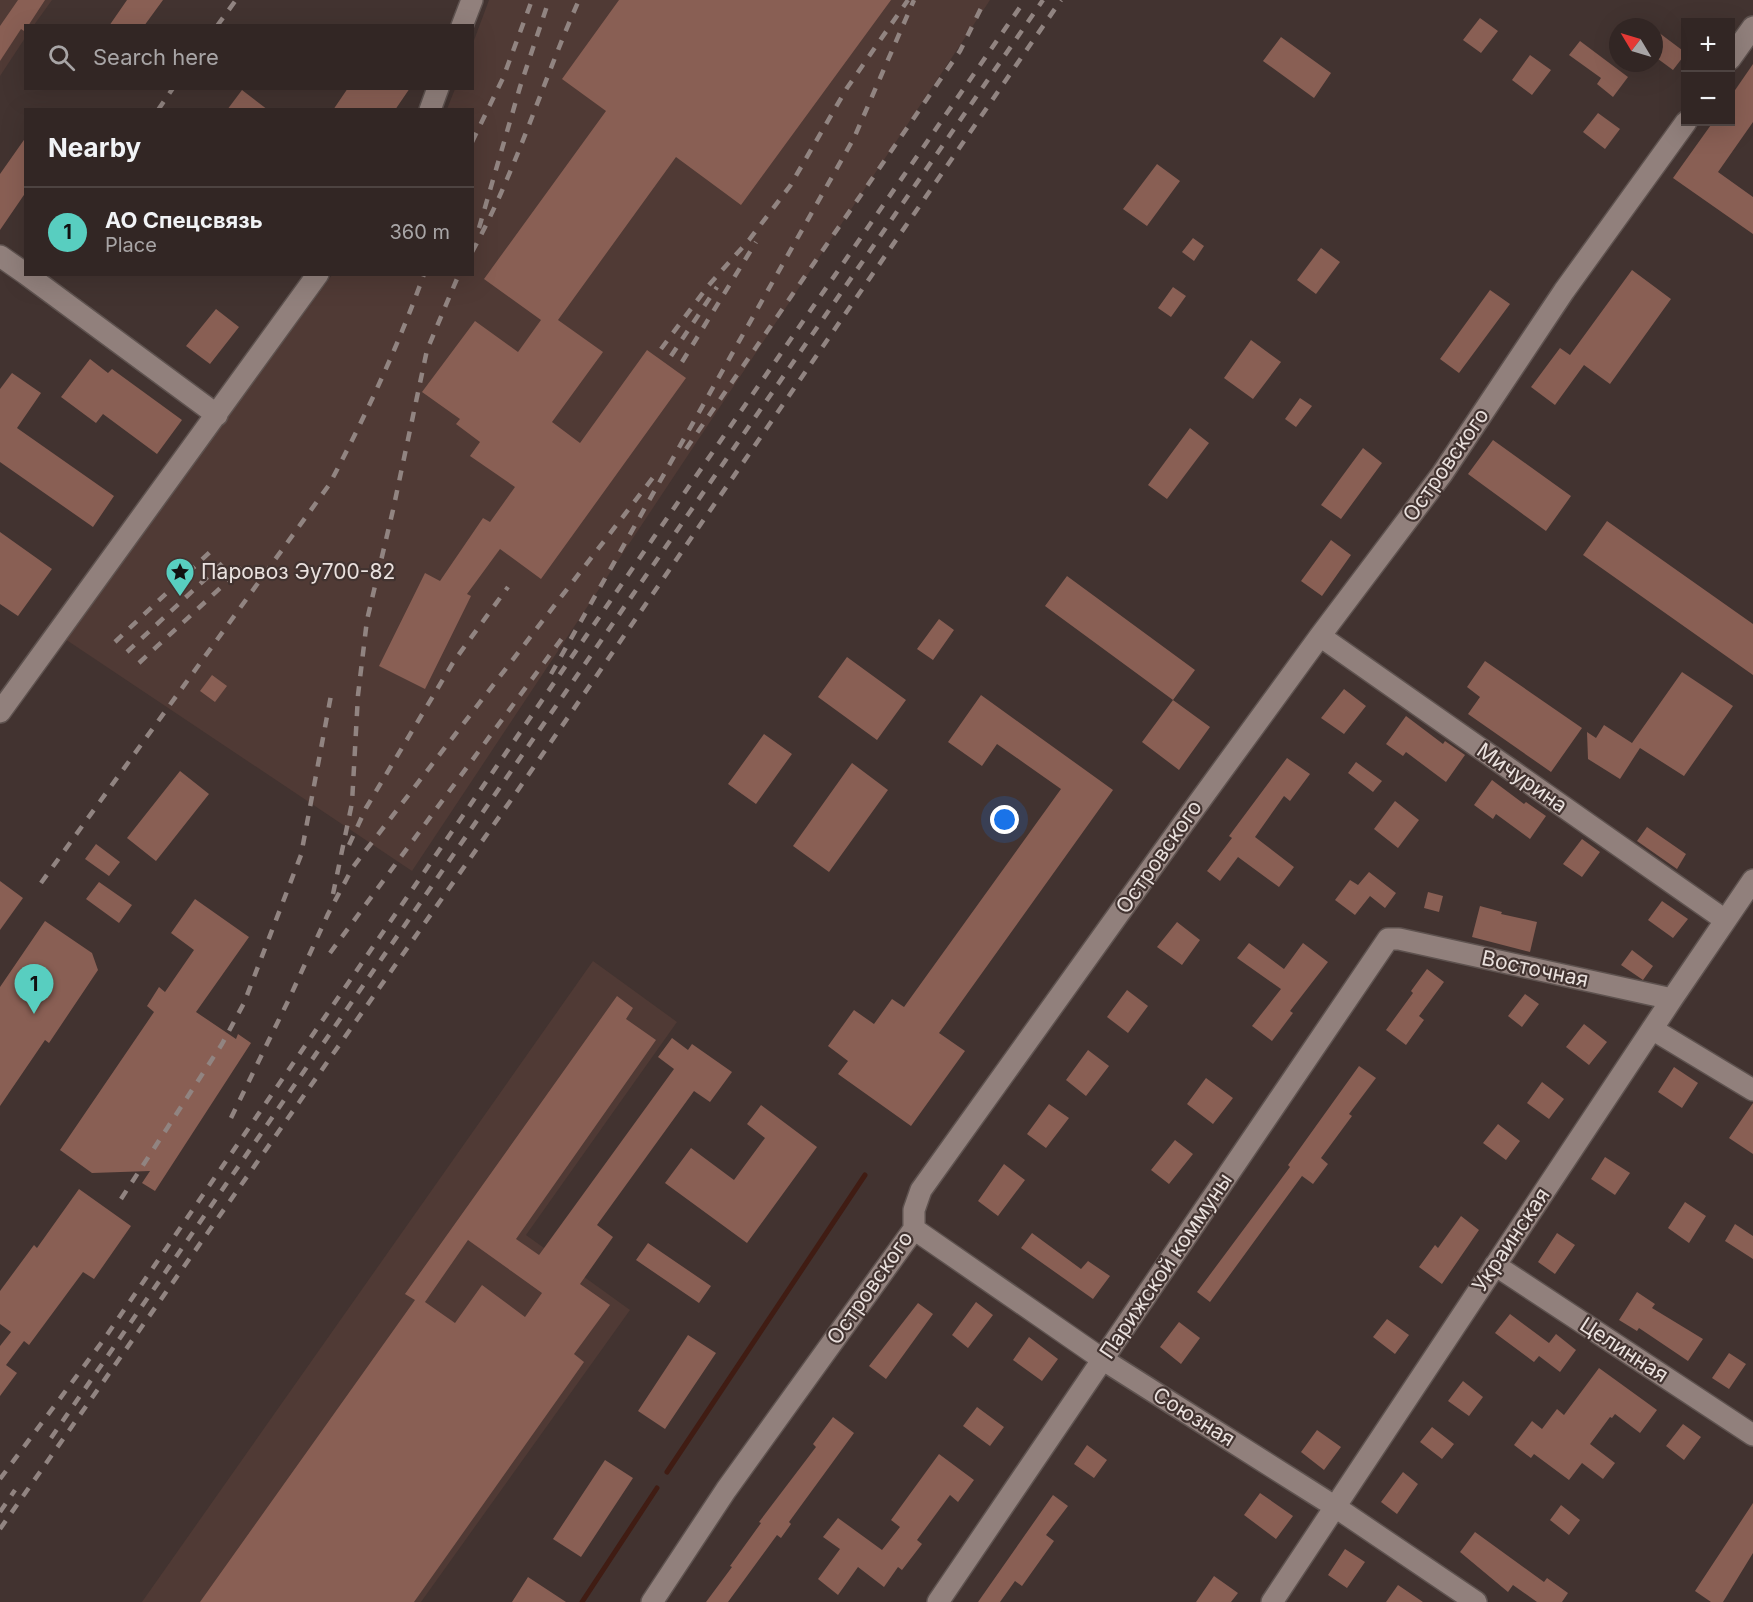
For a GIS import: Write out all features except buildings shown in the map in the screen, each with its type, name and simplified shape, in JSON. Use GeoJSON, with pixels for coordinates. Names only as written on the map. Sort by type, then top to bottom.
{"type":"FeatureCollection","features":[{"type":"Feature","properties":{"kind":"street"},"geometry":{"type":"LineString","coordinates":[[463,24],[472,0]]}},
{"type":"Feature","properties":{"kind":"street"},"geometry":{"type":"LineString","coordinates":[[1735,53],[1753,27]]}},
{"type":"Feature","properties":{"kind":"street"},"geometry":{"type":"LineString","coordinates":[[431,108],[437,90]]}},
{"type":"Feature","properties":{"kind":"street","name":"Островского"},"geometry":{"type":"LineString","coordinates":[[652,1602],[726,1490],[914,1229],[914,1210],[921,1190],[1183,824],[1442,474],[1564,291],[1683,126]]}},
{"type":"Feature","properties":{"kind":"street"},"geometry":{"type":"LineString","coordinates":[[0,256],[24,273]]}},
{"type":"Feature","properties":{"kind":"street"},"geometry":{"type":"LineString","coordinates":[[29,276],[217,415]]}},
{"type":"Feature","properties":{"kind":"street"},"geometry":{"type":"LineString","coordinates":[[0,712],[317,276]]}},
{"type":"Feature","properties":{"kind":"street","name":"Мичурина"},"geometry":{"type":"LineString","coordinates":[[1320,636],[1725,920]]}},
{"type":"Feature","properties":{"kind":"street","name":"Украинская"},"geometry":{"type":"LineString","coordinates":[[1272,1602],[1753,880]]}},
{"type":"Feature","properties":{"kind":"street","name":"Парижской коммуны"},"geometry":{"type":"LineString","coordinates":[[938,1602],[1388,939],[1399,939]]}},
{"type":"Feature","properties":{"kind":"street","name":"Восточная"},"geometry":{"type":"LineString","coordinates":[[1399,939],[1672,999]]}},
{"type":"Feature","properties":{"kind":"street"},"geometry":{"type":"LineString","coordinates":[[1652,1029],[1753,1090]]}},
{"type":"Feature","properties":{"kind":"street","name":"Союзная"},"geometry":{"type":"LineString","coordinates":[[914,1229],[1102,1359],[1334,1506],[1476,1602]]}},
{"type":"Feature","properties":{"kind":"street","name":"Целинная"},"geometry":{"type":"LineString","coordinates":[[1494,1266],[1753,1435]]}},
{"type":"Feature","properties":{"kind":"shaded area"},"geometry":{"type":"Polygon","coordinates":[[[0,0],[52,0],[35,24],[24,24],[24,40],[0,76],[0,0]]]}},
{"type":"Feature","properties":{"kind":"shaded area"},"geometry":{"type":"Polygon","coordinates":[[[489,0],[990,0],[412,871],[65,639],[331,276],[474,276],[474,108],[447,108],[455,90],[474,90],[474,40],[489,0]]]}},
{"type":"Feature","properties":{"kind":"shaded area"},"geometry":{"type":"Polygon","coordinates":[[[593,961],[677,1022],[526,1235],[630,1310],[421,1602],[142,1602],[593,961]]]}},
{"type":"Feature","properties":{"kind":"waterway"},"geometry":{"type":"LineString","coordinates":[[667,1472],[865,1175]]}},
{"type":"Feature","properties":{"kind":"waterway"},"geometry":{"type":"LineString","coordinates":[[582,1602],[657,1488]]}},
{"type":"Feature","properties":{"kind":"railway"},"geometry":{"type":"LineString","coordinates":[[218,24],[236,0]]}},
{"type":"Feature","properties":{"kind":"railway"},"geometry":{"type":"LineString","coordinates":[[474,138],[503,78],[532,0]]}},
{"type":"Feature","properties":{"kind":"railway"},"geometry":{"type":"LineString","coordinates":[[479,228],[520,87],[549,0]]}},
{"type":"Feature","properties":{"kind":"railway"},"geometry":{"type":"LineString","coordinates":[[474,248],[502,191],[579,0]]}},
{"type":"Feature","properties":{"kind":"railway"},"geometry":{"type":"LineString","coordinates":[[661,349],[708,286],[749,240],[790,186],[847,88],[908,0]]}},
{"type":"Feature","properties":{"kind":"railway"},"geometry":{"type":"LineString","coordinates":[[551,674],[854,138],[914,0]]}},
{"type":"Feature","properties":{"kind":"railway"},"geometry":{"type":"LineString","coordinates":[[686,449],[960,51],[985,0]]}},
{"type":"Feature","properties":{"kind":"railway"},"geometry":{"type":"LineString","coordinates":[[0,1479],[102,1342],[1025,0]]}},
{"type":"Feature","properties":{"kind":"railway"},"geometry":{"type":"LineString","coordinates":[[51,1438],[1043,0]]}},
{"type":"Feature","properties":{"kind":"railway"},"geometry":{"type":"LineString","coordinates":[[0,1529],[518,790],[1061,0]]}},
{"type":"Feature","properties":{"kind":"railway"},"geometry":{"type":"LineString","coordinates":[[159,108],[172,90]]}},
{"type":"Feature","properties":{"kind":"railway"},"geometry":{"type":"LineString","coordinates":[[682,362],[756,242]]}},
{"type":"Feature","properties":{"kind":"railway"},"geometry":{"type":"LineString","coordinates":[[41,883],[329,485],[380,381],[423,276]]}},
{"type":"Feature","properties":{"kind":"railway"},"geometry":{"type":"LineString","coordinates":[[333,894],[352,803],[358,695],[367,620],[427,350],[458,276]]}},
{"type":"Feature","properties":{"kind":"railway"},"geometry":{"type":"LineString","coordinates":[[671,356],[717,287]]}},
{"type":"Feature","properties":{"kind":"railway"},"geometry":{"type":"LineString","coordinates":[[231,1118],[328,914],[353,867],[655,475]]}},
{"type":"Feature","properties":{"kind":"railway"},"geometry":{"type":"LineString","coordinates":[[115,642],[213,549]]}},
{"type":"Feature","properties":{"kind":"railway"},"geometry":{"type":"LineString","coordinates":[[127,652],[228,558]]}},
{"type":"Feature","properties":{"kind":"railway"},"geometry":{"type":"LineString","coordinates":[[139,663],[242,568]]}},
{"type":"Feature","properties":{"kind":"railway"},"geometry":{"type":"LineString","coordinates":[[349,845],[366,808],[454,661],[508,587]]}},
{"type":"Feature","properties":{"kind":"railway"},"geometry":{"type":"LineString","coordinates":[[330,953],[563,637]]}},
{"type":"Feature","properties":{"kind":"railway"},"geometry":{"type":"LineString","coordinates":[[121,1199],[222,1044],[244,1003],[301,855],[332,690]]}},
{"type":"Feature","properties":{"kind":"railway"},"geometry":{"type":"LineString","coordinates":[[0,1512],[15,1490]]}},
{"type":"Feature","properties":{"kind":"place","name":"Паровоз Эу700-82"},"geometry":{"type":"Point","coordinates":[180,598]}},
{"type":"Feature","properties":{"kind":"place","name":"АО Спецсвязь"},"geometry":{"type":"Point","coordinates":[34,1014]}}]}
